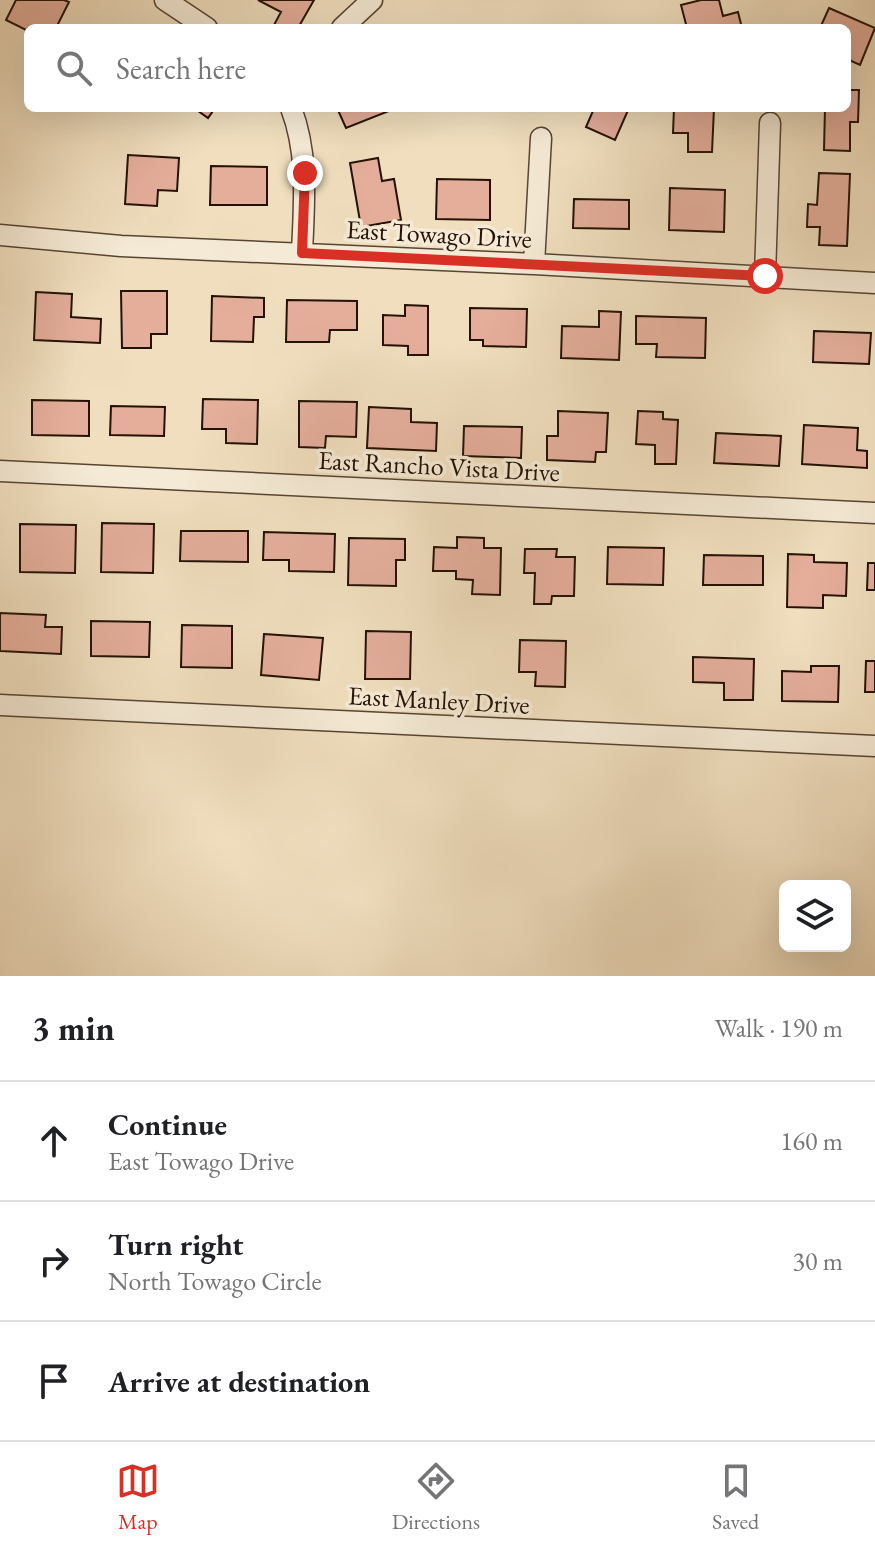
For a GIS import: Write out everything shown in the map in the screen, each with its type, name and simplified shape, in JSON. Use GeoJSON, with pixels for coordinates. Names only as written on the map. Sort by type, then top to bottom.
{"type":"FeatureCollection","features":[{"type":"Feature","properties":{"kind":"street"},"geometry":{"type":"LineString","coordinates":[[165,0],[201,24]]}},
{"type":"Feature","properties":{"kind":"street"},"geometry":{"type":"LineString","coordinates":[[346,24],[372,0]]}},
{"type":"Feature","properties":{"kind":"street"},"geometry":{"type":"LineString","coordinates":[[293,112],[299,128],[305,173],[302,253]]}},
{"type":"Feature","properties":{"kind":"street"},"geometry":{"type":"LineString","coordinates":[[765,276],[770,123]]}},
{"type":"Feature","properties":{"kind":"street"},"geometry":{"type":"LineString","coordinates":[[534,264],[541,138]]}},
{"type":"Feature","properties":{"kind":"street","name":"East Towago Drive"},"geometry":{"type":"LineString","coordinates":[[0,235],[121,246],[875,283]]}},
{"type":"Feature","properties":{"kind":"street","name":"East Rancho Vista Drive"},"geometry":{"type":"LineString","coordinates":[[0,471],[875,513]]}},
{"type":"Feature","properties":{"kind":"street","name":"East Manley Drive"},"geometry":{"type":"LineString","coordinates":[[0,705],[875,746]]}},
{"type":"Feature","properties":{"kind":"building"},"geometry":{"type":"Polygon","coordinates":[[[16,0],[69,2],[58,24],[24,24],[24,29],[6,20],[16,0]]]}},
{"type":"Feature","properties":{"kind":"building"},"geometry":{"type":"Polygon","coordinates":[[[258,0],[314,0],[300,24],[275,24],[281,12],[258,0]]]}},
{"type":"Feature","properties":{"kind":"building"},"geometry":{"type":"Polygon","coordinates":[[[719,0],[723,16],[738,12],[741,24],[686,24],[681,5],[719,0]]]}},
{"type":"Feature","properties":{"kind":"building"},"geometry":{"type":"Polygon","coordinates":[[[829,8],[875,28],[860,65],[851,61],[851,24],[822,24],[829,8]]]}},
{"type":"Feature","properties":{"kind":"building"},"geometry":{"type":"Polygon","coordinates":[[[851,90],[859,90],[858,122],[850,122],[850,151],[824,150],[825,112],[851,112],[851,90]]]}},
{"type":"Feature","properties":{"kind":"building"},"geometry":{"type":"Polygon","coordinates":[[[339,112],[386,112],[346,128],[339,112]]]}},
{"type":"Feature","properties":{"kind":"building"},"geometry":{"type":"Polygon","coordinates":[[[593,112],[627,112],[615,140],[586,127],[593,112]]]}},
{"type":"Feature","properties":{"kind":"building"},"geometry":{"type":"Polygon","coordinates":[[[674,112],[714,112],[712,152],[688,152],[688,133],[673,133],[674,112]]]}},
{"type":"Feature","properties":{"kind":"building"},"geometry":{"type":"Polygon","coordinates":[[[128,155],[179,158],[177,191],[158,190],[157,206],[125,204],[128,155]]]}},
{"type":"Feature","properties":{"kind":"building"},"geometry":{"type":"Polygon","coordinates":[[[378,158],[382,181],[394,179],[401,220],[361,227],[350,163],[378,158]]]}},
{"type":"Feature","properties":{"kind":"building"},"geometry":{"type":"Polygon","coordinates":[[[211,166],[267,167],[267,205],[210,205],[211,166]]]}},
{"type":"Feature","properties":{"kind":"building"},"geometry":{"type":"Polygon","coordinates":[[[819,173],[850,174],[847,246],[819,245],[820,227],[807,227],[808,204],[817,205],[819,173]]]}},
{"type":"Feature","properties":{"kind":"building"},"geometry":{"type":"Polygon","coordinates":[[[437,179],[490,180],[490,220],[436,219],[437,179]]]}},
{"type":"Feature","properties":{"kind":"building"},"geometry":{"type":"Polygon","coordinates":[[[670,188],[725,190],[724,232],[669,230],[670,188]]]}},
{"type":"Feature","properties":{"kind":"building"},"geometry":{"type":"Polygon","coordinates":[[[574,199],[629,200],[629,229],[573,228],[574,199]]]}},
{"type":"Feature","properties":{"kind":"building"},"geometry":{"type":"Polygon","coordinates":[[[121,291],[167,291],[167,334],[151,334],[151,348],[122,348],[121,291]]]}},
{"type":"Feature","properties":{"kind":"building"},"geometry":{"type":"Polygon","coordinates":[[[36,292],[72,294],[71,317],[101,319],[100,343],[34,340],[36,292]]]}},
{"type":"Feature","properties":{"kind":"building"},"geometry":{"type":"Polygon","coordinates":[[[212,296],[264,298],[264,317],[254,317],[253,342],[211,341],[212,296]]]}},
{"type":"Feature","properties":{"kind":"building"},"geometry":{"type":"Polygon","coordinates":[[[287,300],[357,301],[357,330],[330,330],[329,342],[286,342],[287,300]]]}},
{"type":"Feature","properties":{"kind":"building"},"geometry":{"type":"Polygon","coordinates":[[[405,305],[428,306],[428,355],[408,355],[408,346],[383,345],[383,315],[405,316],[405,305]]]}},
{"type":"Feature","properties":{"kind":"building"},"geometry":{"type":"Polygon","coordinates":[[[470,308],[527,309],[526,347],[483,346],[483,340],[470,340],[470,308]]]}},
{"type":"Feature","properties":{"kind":"building"},"geometry":{"type":"Polygon","coordinates":[[[599,311],[621,312],[619,360],[561,358],[562,326],[599,327],[599,311]]]}},
{"type":"Feature","properties":{"kind":"building"},"geometry":{"type":"Polygon","coordinates":[[[636,316],[706,318],[705,358],[656,357],[657,344],[636,344],[636,316]]]}},
{"type":"Feature","properties":{"kind":"building"},"geometry":{"type":"Polygon","coordinates":[[[814,331],[871,333],[869,364],[813,362],[814,331]]]}},
{"type":"Feature","properties":{"kind":"building"},"geometry":{"type":"Polygon","coordinates":[[[203,399],[258,400],[257,444],[226,443],[226,429],[202,429],[203,399]]]}},
{"type":"Feature","properties":{"kind":"building"},"geometry":{"type":"Polygon","coordinates":[[[32,400],[89,401],[89,436],[32,435],[32,400]]]}},
{"type":"Feature","properties":{"kind":"building"},"geometry":{"type":"Polygon","coordinates":[[[299,401],[357,402],[356,437],[326,436],[325,448],[299,447],[299,401]]]}},
{"type":"Feature","properties":{"kind":"building"},"geometry":{"type":"Polygon","coordinates":[[[111,406],[165,407],[164,436],[110,435],[111,406]]]}},
{"type":"Feature","properties":{"kind":"building"},"geometry":{"type":"Polygon","coordinates":[[[369,407],[411,409],[411,422],[437,423],[436,451],[367,448],[369,407]]]}},
{"type":"Feature","properties":{"kind":"building"},"geometry":{"type":"Polygon","coordinates":[[[558,411],[608,413],[606,452],[596,452],[595,462],[547,460],[547,436],[558,436],[558,411]]]}},
{"type":"Feature","properties":{"kind":"building"},"geometry":{"type":"Polygon","coordinates":[[[638,411],[663,412],[663,419],[678,420],[676,464],[655,464],[655,445],[636,444],[638,411]]]}},
{"type":"Feature","properties":{"kind":"building"},"geometry":{"type":"Polygon","coordinates":[[[804,425],[858,428],[857,450],[867,451],[867,468],[802,464],[804,425]]]}},
{"type":"Feature","properties":{"kind":"building"},"geometry":{"type":"Polygon","coordinates":[[[464,426],[522,427],[521,458],[463,456],[464,426]]]}},
{"type":"Feature","properties":{"kind":"building"},"geometry":{"type":"Polygon","coordinates":[[[716,433],[781,436],[779,466],[714,463],[716,433]]]}},
{"type":"Feature","properties":{"kind":"building"},"geometry":{"type":"Polygon","coordinates":[[[102,523],[154,524],[153,573],[101,572],[102,523]]]}},
{"type":"Feature","properties":{"kind":"building"},"geometry":{"type":"Polygon","coordinates":[[[20,524],[76,525],[75,573],[20,572],[20,524]]]}},
{"type":"Feature","properties":{"kind":"building"},"geometry":{"type":"Polygon","coordinates":[[[181,531],[248,531],[248,562],[180,561],[181,531]]]}},
{"type":"Feature","properties":{"kind":"building"},"geometry":{"type":"Polygon","coordinates":[[[264,532],[335,534],[334,572],[289,571],[289,560],[263,560],[264,532]]]}},
{"type":"Feature","properties":{"kind":"building"},"geometry":{"type":"Polygon","coordinates":[[[457,537],[484,538],[484,548],[501,548],[500,595],[472,594],[473,580],[456,579],[456,571],[433,571],[434,547],[457,548],[457,537]]]}},
{"type":"Feature","properties":{"kind":"building"},"geometry":{"type":"Polygon","coordinates":[[[349,538],[405,539],[405,560],[396,560],[396,586],[348,585],[349,538]]]}},
{"type":"Feature","properties":{"kind":"building"},"geometry":{"type":"Polygon","coordinates":[[[608,547],[664,548],[663,585],[607,584],[608,547]]]}},
{"type":"Feature","properties":{"kind":"building"},"geometry":{"type":"Polygon","coordinates":[[[525,549],[557,549],[556,557],[575,557],[574,596],[552,596],[551,604],[534,604],[535,573],[524,573],[525,549]]]}},
{"type":"Feature","properties":{"kind":"building"},"geometry":{"type":"Polygon","coordinates":[[[788,554],[814,555],[814,562],[847,563],[846,596],[823,595],[823,608],[787,607],[788,554]]]}},
{"type":"Feature","properties":{"kind":"building"},"geometry":{"type":"Polygon","coordinates":[[[704,555],[763,556],[763,585],[703,585],[704,555]]]}},
{"type":"Feature","properties":{"kind":"building"},"geometry":{"type":"Polygon","coordinates":[[[868,563],[875,563],[875,590],[867,590],[868,563]]]}},
{"type":"Feature","properties":{"kind":"building"},"geometry":{"type":"Polygon","coordinates":[[[0,613],[46,615],[45,627],[62,627],[61,654],[0,651],[0,613]]]}},
{"type":"Feature","properties":{"kind":"building"},"geometry":{"type":"Polygon","coordinates":[[[91,621],[150,622],[149,657],[91,656],[91,621]]]}},
{"type":"Feature","properties":{"kind":"building"},"geometry":{"type":"Polygon","coordinates":[[[182,625],[232,626],[232,668],[181,667],[182,625]]]}},
{"type":"Feature","properties":{"kind":"building"},"geometry":{"type":"Polygon","coordinates":[[[366,631],[411,632],[410,679],[365,679],[366,631]]]}},
{"type":"Feature","properties":{"kind":"building"},"geometry":{"type":"Polygon","coordinates":[[[264,634],[323,638],[319,680],[261,675],[264,634]]]}},
{"type":"Feature","properties":{"kind":"building"},"geometry":{"type":"Polygon","coordinates":[[[520,640],[566,641],[565,687],[535,686],[536,672],[519,672],[520,640]]]}},
{"type":"Feature","properties":{"kind":"building"},"geometry":{"type":"Polygon","coordinates":[[[693,657],[754,659],[753,700],[724,700],[724,683],[693,682],[693,657]]]}},
{"type":"Feature","properties":{"kind":"building"},"geometry":{"type":"Polygon","coordinates":[[[866,661],[875,661],[875,692],[865,692],[866,661]]]}},
{"type":"Feature","properties":{"kind":"building"},"geometry":{"type":"Polygon","coordinates":[[[811,666],[839,666],[838,702],[782,701],[782,671],[811,672],[811,666]]]}},
{"type":"Feature","properties":{"kind":"route"},"geometry":{"type":"LineString","coordinates":[[305,173],[302,253],[765,276]]}}]}
